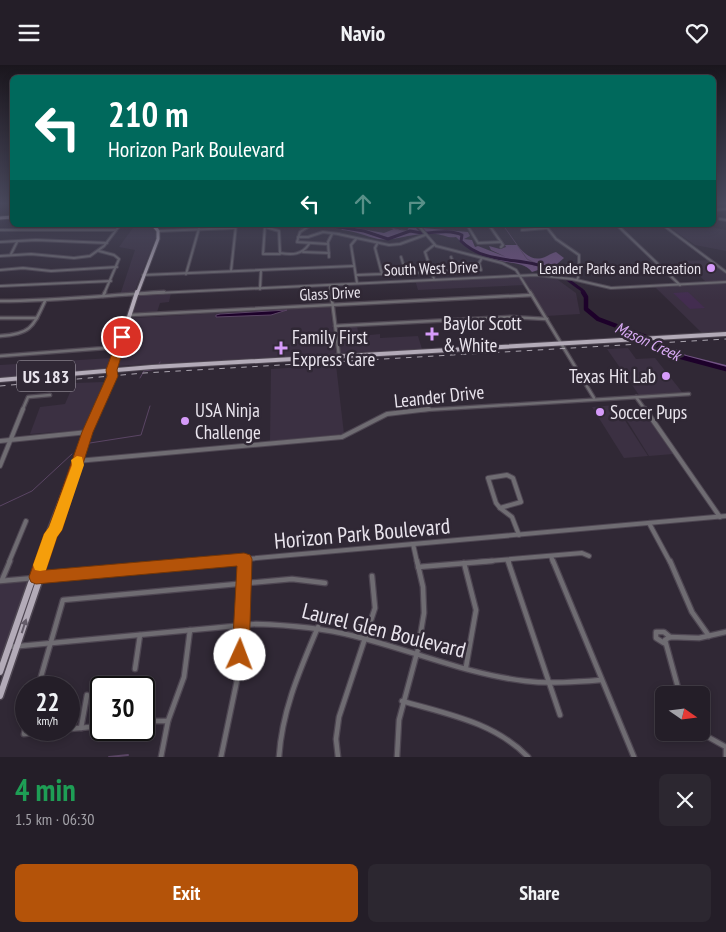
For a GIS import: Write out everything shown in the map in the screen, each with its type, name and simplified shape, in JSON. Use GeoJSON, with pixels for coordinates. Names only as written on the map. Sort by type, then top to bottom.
{"type":"FeatureCollection","features":[{"type":"Feature","properties":{"kind":"main road"},"geometry":{"type":"LineString","coordinates":[[0,672],[31,583],[36,577],[51,534],[55,530],[78,465],[77,461],[98,401],[112,370],[136,294],[158,235]]}},
{"type":"Feature","properties":{"kind":"main road","name":"US 183"},"geometry":{"type":"LineString","coordinates":[[0,380],[112,370],[726,334]]}},
{"type":"Feature","properties":{"kind":"main road"},"geometry":{"type":"LineString","coordinates":[[0,696],[38,582],[36,577]]}},
{"type":"Feature","properties":{"kind":"street"},"geometry":{"type":"LineString","coordinates":[[0,256],[76,257],[88,255],[98,251],[112,235]]}},
{"type":"Feature","properties":{"kind":"street"},"geometry":{"type":"LineString","coordinates":[[186,274],[197,235]]}},
{"type":"Feature","properties":{"kind":"street"},"geometry":{"type":"LineString","coordinates":[[231,271],[234,235]]}},
{"type":"Feature","properties":{"kind":"street"},"geometry":{"type":"LineString","coordinates":[[264,235],[263,254],[329,253]]}},
{"type":"Feature","properties":{"kind":"street"},"geometry":{"type":"LineString","coordinates":[[279,235],[280,253]]}},
{"type":"Feature","properties":{"kind":"street"},"geometry":{"type":"LineString","coordinates":[[312,235],[298,237],[297,242],[328,244]]}},
{"type":"Feature","properties":{"kind":"street"},"geometry":{"type":"LineString","coordinates":[[330,257],[328,238],[331,235]]}},
{"type":"Feature","properties":{"kind":"street"},"geometry":{"type":"LineString","coordinates":[[341,235],[377,244],[394,245],[424,235]]}},
{"type":"Feature","properties":{"kind":"street"},"geometry":{"type":"LineString","coordinates":[[425,235],[434,245],[510,266],[520,276],[563,343],[594,399]]}},
{"type":"Feature","properties":{"kind":"street"},"geometry":{"type":"LineString","coordinates":[[473,235],[478,243],[501,242]]}},
{"type":"Feature","properties":{"kind":"street"},"geometry":{"type":"LineString","coordinates":[[497,235],[501,242],[501,247]]}},
{"type":"Feature","properties":{"kind":"street"},"geometry":{"type":"LineString","coordinates":[[554,235],[579,255],[579,275],[577,280]]}},
{"type":"Feature","properties":{"kind":"street"},"geometry":{"type":"LineString","coordinates":[[628,235],[680,285]]}},
{"type":"Feature","properties":{"kind":"street"},"geometry":{"type":"LineString","coordinates":[[677,235],[726,272]]}},
{"type":"Feature","properties":{"kind":"street"},"geometry":{"type":"LineString","coordinates":[[357,239],[350,245],[357,283]]}},
{"type":"Feature","properties":{"kind":"street"},"geometry":{"type":"LineString","coordinates":[[11,255],[18,241]]}},
{"type":"Feature","properties":{"kind":"street"},"geometry":{"type":"LineString","coordinates":[[1,242],[107,243]]}},
{"type":"Feature","properties":{"kind":"street"},"geometry":{"type":"LineString","coordinates":[[302,252],[309,244]]}},
{"type":"Feature","properties":{"kind":"street"},"geometry":{"type":"LineString","coordinates":[[356,275],[382,274],[375,248],[377,244]]}},
{"type":"Feature","properties":{"kind":"street"},"geometry":{"type":"LineString","coordinates":[[434,245],[424,252],[434,279]]}},
{"type":"Feature","properties":{"kind":"street"},"geometry":{"type":"LineString","coordinates":[[98,251],[118,257],[117,267],[103,296]]}},
{"type":"Feature","properties":{"kind":"street"},"geometry":{"type":"LineString","coordinates":[[401,257],[406,273],[481,270],[479,263],[482,258]]}},
{"type":"Feature","properties":{"kind":"street"},"geometry":{"type":"LineString","coordinates":[[450,257],[456,271]]}},
{"type":"Feature","properties":{"kind":"street"},"geometry":{"type":"LineString","coordinates":[[143,275],[354,266]]}},
{"type":"Feature","properties":{"kind":"street"},"geometry":{"type":"LineString","coordinates":[[0,270],[27,269],[51,271],[117,267]]}},
{"type":"Feature","properties":{"kind":"street"},"geometry":{"type":"LineString","coordinates":[[260,289],[261,270]]}},
{"type":"Feature","properties":{"kind":"street","name":"South West Drive"},"geometry":{"type":"LineString","coordinates":[[0,301],[45,301],[136,294],[520,276],[552,276],[611,288],[726,282]]}},
{"type":"Feature","properties":{"kind":"street"},"geometry":{"type":"LineString","coordinates":[[0,286],[111,281]]}},
{"type":"Feature","properties":{"kind":"street"},"geometry":{"type":"LineString","coordinates":[[330,285],[339,356]]}},
{"type":"Feature","properties":{"kind":"street","name":"Glass Drive"},"geometry":{"type":"LineString","coordinates":[[130,315],[532,295]]}},
{"type":"Feature","properties":{"kind":"street"},"geometry":{"type":"LineString","coordinates":[[0,336],[18,335],[30,330],[45,301]]}},
{"type":"Feature","properties":{"kind":"street"},"geometry":{"type":"LineString","coordinates":[[335,326],[506,317],[547,319]]}},
{"type":"Feature","properties":{"kind":"street"},"geometry":{"type":"LineString","coordinates":[[0,318],[37,318]]}},
{"type":"Feature","properties":{"kind":"street"},"geometry":{"type":"LineString","coordinates":[[0,356],[119,347]]}},
{"type":"Feature","properties":{"kind":"street","name":"Leander Drive"},"geometry":{"type":"LineString","coordinates":[[77,461],[342,437],[387,414],[399,411],[689,394]]}},
{"type":"Feature","properties":{"kind":"street"},"geometry":{"type":"LineString","coordinates":[[0,466],[28,397],[50,395]]}},
{"type":"Feature","properties":{"kind":"street"},"geometry":{"type":"LineString","coordinates":[[636,397],[720,517]]}},
{"type":"Feature","properties":{"kind":"street"},"geometry":{"type":"LineString","coordinates":[[0,441],[88,432]]}},
{"type":"Feature","properties":{"kind":"street"},"geometry":{"type":"LineString","coordinates":[[500,508],[521,503],[513,478],[507,475],[488,478],[496,503],[500,508],[512,517],[519,535]]}},
{"type":"Feature","properties":{"kind":"street","name":"Horizon Park Boulevard"},"geometry":{"type":"LineString","coordinates":[[1,581],[726,516]]}},
{"type":"Feature","properties":{"kind":"street"},"geometry":{"type":"LineString","coordinates":[[1,581],[26,521]]}},
{"type":"Feature","properties":{"kind":"street"},"geometry":{"type":"LineString","coordinates":[[649,523],[676,572],[692,611],[709,636]]}},
{"type":"Feature","properties":{"kind":"street"},"geometry":{"type":"LineString","coordinates":[[397,757],[398,722],[425,607],[413,544]]}},
{"type":"Feature","properties":{"kind":"street"},"geometry":{"type":"LineString","coordinates":[[418,567],[582,553],[589,556]]}},
{"type":"Feature","properties":{"kind":"street"},"geometry":{"type":"LineString","coordinates":[[551,556],[634,757]]}},
{"type":"Feature","properties":{"kind":"street"},"geometry":{"type":"LineString","coordinates":[[220,757],[240,667],[244,559]]}},
{"type":"Feature","properties":{"kind":"street"},"geometry":{"type":"LineString","coordinates":[[508,560],[560,715]]}},
{"type":"Feature","properties":{"kind":"street"},"geometry":{"type":"LineString","coordinates":[[464,563],[476,615],[466,667]]}},
{"type":"Feature","properties":{"kind":"street"},"geometry":{"type":"LineString","coordinates":[[338,757],[337,731],[339,717],[376,605],[372,576]]}},
{"type":"Feature","properties":{"kind":"street"},"geometry":{"type":"LineString","coordinates":[[41,676],[63,600],[292,579],[325,583]]}},
{"type":"Feature","properties":{"kind":"street","name":"Laurel Glen Boulevard"},"geometry":{"type":"LineString","coordinates":[[9,647],[273,623],[318,627],[513,679],[549,683],[601,680]]}},
{"type":"Feature","properties":{"kind":"street"},"geometry":{"type":"LineString","coordinates":[[279,757],[280,733],[285,709],[318,627]]}},
{"type":"Feature","properties":{"kind":"street"},"geometry":{"type":"LineString","coordinates":[[161,757],[168,721],[184,677],[190,630]]}},
{"type":"Feature","properties":{"kind":"street"},"geometry":{"type":"LineString","coordinates":[[670,637],[664,631],[656,633],[656,638],[664,643],[677,686]]}},
{"type":"Feature","properties":{"kind":"street"},"geometry":{"type":"LineString","coordinates":[[664,643],[670,637],[699,638],[726,632]]}},
{"type":"Feature","properties":{"kind":"street"},"geometry":{"type":"LineString","coordinates":[[135,669],[140,635]]}},
{"type":"Feature","properties":{"kind":"street"},"geometry":{"type":"LineString","coordinates":[[88,695],[81,728],[90,727]]}},
{"type":"Feature","properties":{"kind":"street"},"geometry":{"type":"LineString","coordinates":[[402,701],[493,729],[510,740],[528,757]]}},
{"type":"Feature","properties":{"kind":"street"},"geometry":{"type":"LineString","coordinates":[[155,721],[168,721]]}},
{"type":"Feature","properties":{"kind":"street"},"geometry":{"type":"LineString","coordinates":[[710,738],[726,748],[726,757]]}},
{"type":"Feature","properties":{"kind":"shaded area"},"geometry":{"type":"Polygon","coordinates":[[[128,235],[156,235],[134,293],[120,295],[135,250],[119,247],[128,235]]]}},
{"type":"Feature","properties":{"kind":"shaded area"},"geometry":{"type":"Polygon","coordinates":[[[366,235],[413,235],[389,239],[378,239],[366,235]]]}},
{"type":"Feature","properties":{"kind":"shaded area"},"geometry":{"type":"Polygon","coordinates":[[[442,235],[470,235],[464,239],[472,240],[475,247],[478,246],[506,257],[491,250],[489,246],[500,249],[506,247],[505,245],[517,245],[526,254],[536,259],[556,252],[564,258],[557,264],[557,268],[561,272],[577,273],[577,276],[543,273],[538,270],[532,272],[524,266],[497,261],[482,255],[456,237],[442,235]]]}},
{"type":"Feature","properties":{"kind":"shaded area"},"geometry":{"type":"Polygon","coordinates":[[[681,235],[726,235],[726,251],[695,245],[681,235]]]}},
{"type":"Feature","properties":{"kind":"shaded area"},"geometry":{"type":"Polygon","coordinates":[[[709,260],[726,273],[726,282],[707,283],[684,261],[709,260]]]}},
{"type":"Feature","properties":{"kind":"shaded area"},"geometry":{"type":"Polygon","coordinates":[[[520,276],[554,277],[576,293],[580,314],[546,316],[526,285],[418,290],[415,280],[520,276]]]}},
{"type":"Feature","properties":{"kind":"shaded area"},"geometry":{"type":"Polygon","coordinates":[[[726,283],[726,333],[703,334],[655,287],[726,283]]]}},
{"type":"Feature","properties":{"kind":"shaded area"},"geometry":{"type":"Polygon","coordinates":[[[688,292],[705,308],[690,309],[673,293],[688,292]]]}},
{"type":"Feature","properties":{"kind":"shaded area"},"geometry":{"type":"Polygon","coordinates":[[[171,293],[169,302],[160,303],[157,312],[133,314],[139,295],[171,293]]]}},
{"type":"Feature","properties":{"kind":"shaded area"},"geometry":{"type":"Polygon","coordinates":[[[330,307],[336,354],[116,366],[132,318],[330,307]]]}},
{"type":"Feature","properties":{"kind":"shaded area"},"geometry":{"type":"Polygon","coordinates":[[[287,310],[271,315],[216,317],[216,315],[220,314],[287,310]]]}},
{"type":"Feature","properties":{"kind":"shaded area"},"geometry":{"type":"Polygon","coordinates":[[[357,326],[359,336],[380,334],[380,338],[418,336],[422,349],[341,353],[338,327],[357,326]]]}},
{"type":"Feature","properties":{"kind":"shaded area"},"geometry":{"type":"Polygon","coordinates":[[[659,345],[669,349],[677,349],[686,355],[726,365],[726,369],[687,360],[653,347],[659,345]]]}},
{"type":"Feature","properties":{"kind":"shaded area"},"geometry":{"type":"Polygon","coordinates":[[[628,348],[636,359],[655,358],[682,392],[639,395],[607,349],[628,348]]]}},
{"type":"Feature","properties":{"kind":"shaded area"},"geometry":{"type":"Polygon","coordinates":[[[111,358],[107,368],[0,378],[0,365],[111,358]]]}},
{"type":"Feature","properties":{"kind":"shaded area"},"geometry":{"type":"Polygon","coordinates":[[[336,365],[344,434],[270,441],[271,369],[336,365]]]}},
{"type":"Feature","properties":{"kind":"shaded area"},"geometry":{"type":"Polygon","coordinates":[[[104,382],[84,430],[30,434],[40,407],[65,404],[74,383],[104,382]]]}},
{"type":"Feature","properties":{"kind":"shaded area"},"geometry":{"type":"Polygon","coordinates":[[[615,405],[648,456],[624,458],[592,407],[615,405]]]}},
{"type":"Feature","properties":{"kind":"shaded area"},"geometry":{"type":"Polygon","coordinates":[[[648,418],[673,454],[649,456],[626,419],[648,418]]]}},
{"type":"Feature","properties":{"kind":"shaded area"},"geometry":{"type":"Polygon","coordinates":[[[28,582],[28,585],[0,659],[0,584],[28,582]]]}},
{"type":"Feature","properties":{"kind":"waterway","name":"Mason Creek"},"geometry":{"type":"LineString","coordinates":[[377,235],[388,239],[398,235]]}},
{"type":"Feature","properties":{"kind":"waterway","name":"Mason Creek"},"geometry":{"type":"LineString","coordinates":[[462,235],[461,241],[471,249],[493,257],[530,263],[553,270],[583,292]]}},
{"type":"Feature","properties":{"kind":"waterway"},"geometry":{"type":"LineString","coordinates":[[510,235],[527,259],[535,263],[534,266]]}},
{"type":"Feature","properties":{"kind":"waterway","name":"Mason Creek"},"geometry":{"type":"LineString","coordinates":[[583,292],[586,297],[586,309],[598,319],[646,337],[659,347],[681,357],[726,369]]}},
{"type":"Feature","properties":{"kind":"waterway"},"geometry":{"type":"LineString","coordinates":[[140,378],[144,371],[158,369]]}},
{"type":"Feature","properties":{"kind":"waterway"},"geometry":{"type":"LineString","coordinates":[[90,443],[141,435],[150,406]]}},
{"type":"Feature","properties":{"kind":"waterway"},"geometry":{"type":"LineString","coordinates":[[0,506],[32,491],[72,454]]}},
{"type":"Feature","properties":{"kind":"waterway"},"geometry":{"type":"LineString","coordinates":[[109,757],[128,755]]}},
{"type":"Feature","properties":{"kind":"railway"},"geometry":{"type":"LineString","coordinates":[[0,386],[144,373],[726,339]]}},
{"type":"Feature","properties":{"kind":"slow traffic"},"geometry":{"type":"LineString","coordinates":[[40,565],[51,534],[55,530],[78,465],[77,460]]}},
{"type":"Feature","properties":{"kind":"place","name":"Leander Parks and Recreation"},"geometry":{"type":"Point","coordinates":[711,268]}},
{"type":"Feature","properties":{"kind":"place","name":"Baylor Scott & White"},"geometry":{"type":"Point","coordinates":[432,334]}},
{"type":"Feature","properties":{"kind":"place","name":"Family First Express Care"},"geometry":{"type":"Point","coordinates":[281,348]}},
{"type":"Feature","properties":{"kind":"place","name":"Texas Hit Lab"},"geometry":{"type":"Point","coordinates":[666,376]}},
{"type":"Feature","properties":{"kind":"place","name":"Soccer Pups"},"geometry":{"type":"Point","coordinates":[600,412]}},
{"type":"Feature","properties":{"kind":"place","name":"USA Ninja Challenge"},"geometry":{"type":"Point","coordinates":[185,421]}},
{"type":"Feature","properties":{"kind":"route"},"geometry":{"type":"LineString","coordinates":[[122,337],[112,376],[104,397],[98,405],[77,461],[78,465],[55,530],[51,534],[36,577],[244,559],[240,655]]}}]}
